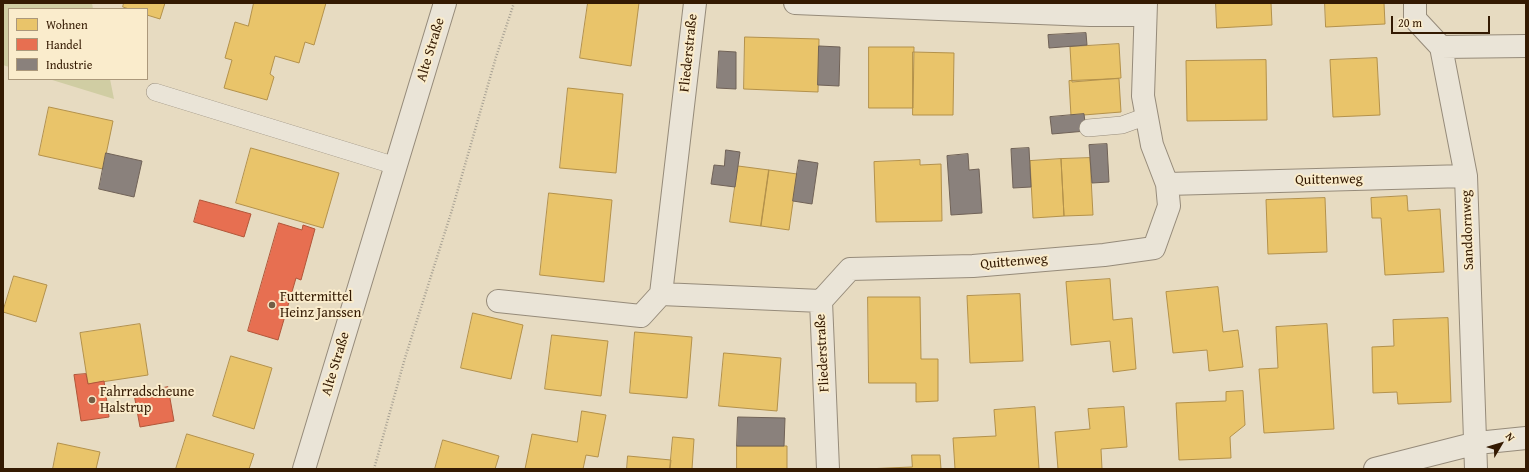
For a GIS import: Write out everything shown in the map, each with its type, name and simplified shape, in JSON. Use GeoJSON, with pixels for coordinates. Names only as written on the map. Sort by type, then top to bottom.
{"type":"FeatureCollection","features":[{"type":"Feature","properties":{"kind":"street","name":"Alte Straße"},"geometry":{"type":"LineString","coordinates":[[304,469],[445,3]]}},
{"type":"Feature","properties":{"kind":"street","name":"Fliederstraße"},"geometry":{"type":"LineString","coordinates":[[695,3],[661,294],[821,301],[828,469]]}},
{"type":"Feature","properties":{"kind":"street"},"geometry":{"type":"LineString","coordinates":[[795,3],[941,6]]}},
{"type":"Feature","properties":{"kind":"street"},"geometry":{"type":"LineString","coordinates":[[1415,3],[1415,19],[1441,47],[1526,46]]}},
{"type":"Feature","properties":{"kind":"street","name":"Quittenweg"},"geometry":{"type":"LineString","coordinates":[[821,301],[850,269],[974,266],[1104,255],[1154,248],[1169,206],[1167,184],[1152,145],[1143,96],[1145,9],[1090,15],[941,6]]}},
{"type":"Feature","properties":{"kind":"street","name":"Sanddornweg"},"geometry":{"type":"LineString","coordinates":[[1441,47],[1466,176],[1476,469]]}},
{"type":"Feature","properties":{"kind":"street","name":"Quittenweg"},"geometry":{"type":"LineString","coordinates":[[1167,184],[1466,176]]}},
{"type":"Feature","properties":{"kind":"street"},"geometry":{"type":"LineString","coordinates":[[498,301],[641,316],[661,294]]}},
{"type":"Feature","properties":{"kind":"street"},"geometry":{"type":"LineString","coordinates":[[1375,469],[1476,444],[1526,438]]}},
{"type":"Feature","properties":{"kind":"lane"},"geometry":{"type":"LineString","coordinates":[[155,92],[396,166]]}},
{"type":"Feature","properties":{"kind":"lane"},"geometry":{"type":"LineString","coordinates":[[1088,128],[1122,125],[1147,116]]}},
{"type":"Feature","properties":{"kind":"path"},"geometry":{"type":"LineString","coordinates":[[374,469],[405,358],[452,210],[496,57],[514,3]]}},
{"type":"Feature","properties":{"kind":"shaded area"},"geometry":{"type":"Polygon","coordinates":[[[3,3],[92,3],[93,8],[8,8],[8,67],[3,65],[3,3]]]}},
{"type":"Feature","properties":{"kind":"shaded area"},"geometry":{"type":"Polygon","coordinates":[[[52,80],[110,80],[114,99],[52,80]]]}},
{"type":"Feature","properties":{"kind":"building: Wohnen"},"geometry":{"type":"Polygon","coordinates":[[[124,3],[165,3],[160,19],[148,15],[148,8],[123,7],[124,3]]]}},
{"type":"Feature","properties":{"kind":"building: Wohnen"},"geometry":{"type":"Polygon","coordinates":[[[254,3],[326,3],[314,45],[305,42],[299,63],[275,56],[270,74],[274,77],[267,100],[224,88],[232,60],[225,58],[235,22],[248,26],[254,3]]]}},
{"type":"Feature","properties":{"kind":"building: Wohnen"},"geometry":{"type":"Polygon","coordinates":[[[588,3],[639,3],[631,66],[580,58],[588,3]]]}},
{"type":"Feature","properties":{"kind":"building: Wohnen"},"geometry":{"type":"Polygon","coordinates":[[[1216,3],[1271,3],[1272,25],[1217,28],[1216,3]]]}},
{"type":"Feature","properties":{"kind":"building: Wohnen"},"geometry":{"type":"Polygon","coordinates":[[[1325,3],[1384,3],[1385,24],[1326,27],[1325,3]]]}},
{"type":"Feature","properties":{"kind":"building: Wohnen"},"geometry":{"type":"Polygon","coordinates":[[[745,37],[819,39],[818,92],[744,89],[745,37]]]}},
{"type":"Feature","properties":{"kind":"building: Wohnen"},"geometry":{"type":"Polygon","coordinates":[[[1119,44],[1121,78],[1072,82],[1070,47],[1119,44]]]}},
{"type":"Feature","properties":{"kind":"building: Wohnen"},"geometry":{"type":"Polygon","coordinates":[[[869,47],[914,47],[913,108],[869,108],[869,47]]]}},
{"type":"Feature","properties":{"kind":"building: Wohnen"},"geometry":{"type":"Polygon","coordinates":[[[913,52],[954,53],[953,115],[913,115],[913,52]]]}},
{"type":"Feature","properties":{"kind":"building: Wohnen"},"geometry":{"type":"Polygon","coordinates":[[[1377,58],[1380,115],[1333,117],[1330,60],[1377,58]]]}},
{"type":"Feature","properties":{"kind":"building: Wohnen"},"geometry":{"type":"Polygon","coordinates":[[[1266,60],[1267,120],[1187,121],[1186,61],[1266,60]]]}},
{"type":"Feature","properties":{"kind":"building: Wohnen"},"geometry":{"type":"Polygon","coordinates":[[[1119,79],[1121,112],[1071,116],[1069,81],[1119,79]]]}},
{"type":"Feature","properties":{"kind":"building: Wohnen"},"geometry":{"type":"Polygon","coordinates":[[[568,88],[623,94],[616,173],[560,168],[568,88]]]}},
{"type":"Feature","properties":{"kind":"building: Wohnen"},"geometry":{"type":"Polygon","coordinates":[[[49,107],[113,121],[103,169],[39,155],[49,107]]]}},
{"type":"Feature","properties":{"kind":"building: Wohnen"},"geometry":{"type":"Polygon","coordinates":[[[251,148],[339,173],[323,228],[236,203],[251,148]]]}},
{"type":"Feature","properties":{"kind":"building: Wohnen"},"geometry":{"type":"Polygon","coordinates":[[[1090,158],[1093,215],[1064,216],[1061,159],[1090,158]]]}},
{"type":"Feature","properties":{"kind":"building: Wohnen"},"geometry":{"type":"Polygon","coordinates":[[[1061,159],[1064,216],[1033,218],[1030,161],[1061,159]]]}},
{"type":"Feature","properties":{"kind":"building: Wohnen"},"geometry":{"type":"Polygon","coordinates":[[[920,160],[920,165],[941,164],[942,221],[876,222],[874,162],[920,160]]]}},
{"type":"Feature","properties":{"kind":"building: Wohnen"},"geometry":{"type":"Polygon","coordinates":[[[738,166],[769,170],[761,226],[730,222],[738,166]]]}},
{"type":"Feature","properties":{"kind":"building: Wohnen"},"geometry":{"type":"Polygon","coordinates":[[[769,170],[797,174],[789,230],[761,226],[769,170]]]}},
{"type":"Feature","properties":{"kind":"building: Wohnen"},"geometry":{"type":"Polygon","coordinates":[[[549,193],[612,200],[604,282],[540,275],[549,193]]]}},
{"type":"Feature","properties":{"kind":"building: Wohnen"},"geometry":{"type":"Polygon","coordinates":[[[1407,196],[1408,211],[1440,209],[1444,272],[1385,275],[1381,218],[1372,218],[1371,198],[1407,196]]]}},
{"type":"Feature","properties":{"kind":"building: Wohnen"},"geometry":{"type":"Polygon","coordinates":[[[1325,198],[1327,252],[1268,254],[1266,200],[1325,198]]]}},
{"type":"Feature","properties":{"kind":"building: Wohnen"},"geometry":{"type":"Polygon","coordinates":[[[14,276],[47,285],[36,322],[3,312],[14,276]]]}},
{"type":"Feature","properties":{"kind":"building: Wohnen"},"geometry":{"type":"Polygon","coordinates":[[[1110,279],[1113,320],[1132,318],[1136,369],[1113,372],[1110,341],[1071,345],[1066,282],[1110,279]]]}},
{"type":"Feature","properties":{"kind":"building: Wohnen"},"geometry":{"type":"Polygon","coordinates":[[[1218,287],[1223,332],[1238,330],[1243,367],[1209,371],[1207,350],[1173,353],[1166,292],[1218,287]]]}},
{"type":"Feature","properties":{"kind":"building: Wohnen"},"geometry":{"type":"Polygon","coordinates":[[[1020,294],[1023,361],[970,363],[967,296],[1020,294]]]}},
{"type":"Feature","properties":{"kind":"building: Wohnen"},"geometry":{"type":"Polygon","coordinates":[[[868,297],[920,297],[921,359],[938,359],[938,401],[916,402],[916,383],[869,383],[868,297]]]}},
{"type":"Feature","properties":{"kind":"building: Wohnen"},"geometry":{"type":"Polygon","coordinates":[[[473,313],[523,325],[511,379],[461,368],[473,313]]]}},
{"type":"Feature","properties":{"kind":"building: Wohnen"},"geometry":{"type":"Polygon","coordinates":[[[1448,318],[1451,402],[1398,404],[1397,392],[1373,393],[1372,347],[1394,346],[1393,320],[1448,318]]]}},
{"type":"Feature","properties":{"kind":"building: Wohnen"},"geometry":{"type":"Polygon","coordinates":[[[140,324],[148,375],[88,384],[80,333],[140,324]]]}},
{"type":"Feature","properties":{"kind":"building: Wohnen"},"geometry":{"type":"Polygon","coordinates":[[[1327,324],[1334,429],[1264,433],[1259,369],[1278,368],[1276,327],[1327,324]]]}},
{"type":"Feature","properties":{"kind":"building: Wohnen"},"geometry":{"type":"Polygon","coordinates":[[[635,332],[692,337],[687,398],[630,393],[635,332]]]}},
{"type":"Feature","properties":{"kind":"building: Wohnen"},"geometry":{"type":"Polygon","coordinates":[[[552,335],[608,341],[601,396],[545,389],[552,335]]]}},
{"type":"Feature","properties":{"kind":"building: Wohnen"},"geometry":{"type":"Polygon","coordinates":[[[724,353],[781,358],[777,411],[719,406],[724,353]]]}},
{"type":"Feature","properties":{"kind":"building: Wohnen"},"geometry":{"type":"Polygon","coordinates":[[[231,356],[272,368],[254,429],[213,416],[231,356]]]}},
{"type":"Feature","properties":{"kind":"building: Wohnen"},"geometry":{"type":"Polygon","coordinates":[[[1243,391],[1245,425],[1230,437],[1231,458],[1179,460],[1176,403],[1226,401],[1226,392],[1243,391]]]}},
{"type":"Feature","properties":{"kind":"building: Wohnen"},"geometry":{"type":"Polygon","coordinates":[[[1035,407],[1039,469],[955,469],[953,438],[996,436],[994,410],[1035,407]]]}},
{"type":"Feature","properties":{"kind":"building: Wohnen"},"geometry":{"type":"Polygon","coordinates":[[[1124,407],[1127,447],[1101,449],[1102,469],[1058,469],[1055,432],[1090,429],[1088,409],[1124,407]]]}},
{"type":"Feature","properties":{"kind":"building: Wohnen"},"geometry":{"type":"Polygon","coordinates":[[[582,411],[606,415],[598,457],[586,455],[583,469],[525,469],[532,434],[577,442],[582,411]]]}},
{"type":"Feature","properties":{"kind":"building: Wohnen"},"geometry":{"type":"Polygon","coordinates":[[[187,434],[254,454],[249,469],[176,469],[187,434]]]}},
{"type":"Feature","properties":{"kind":"building: Wohnen"},"geometry":{"type":"Polygon","coordinates":[[[673,437],[694,439],[692,469],[670,469],[673,437]]]}},
{"type":"Feature","properties":{"kind":"building: Wohnen"},"geometry":{"type":"Polygon","coordinates":[[[443,440],[499,456],[495,469],[435,469],[443,440]]]}},
{"type":"Feature","properties":{"kind":"building: Wohnen"},"geometry":{"type":"Polygon","coordinates":[[[58,443],[100,452],[96,469],[53,469],[58,443]]]}},
{"type":"Feature","properties":{"kind":"building: Wohnen"},"geometry":{"type":"Polygon","coordinates":[[[737,446],[787,446],[787,469],[737,469],[737,446]]]}},
{"type":"Feature","properties":{"kind":"building: Wohnen"},"geometry":{"type":"Polygon","coordinates":[[[912,455],[940,455],[941,469],[865,469],[912,467],[912,455]]]}},
{"type":"Feature","properties":{"kind":"building: Wohnen"},"geometry":{"type":"Polygon","coordinates":[[[628,456],[671,460],[670,469],[627,469],[628,456]]]}},
{"type":"Feature","properties":{"kind":"building: Handel"},"geometry":{"type":"Polygon","coordinates":[[[200,200],[251,214],[244,237],[194,222],[200,200]]]}},
{"type":"Feature","properties":{"kind":"building: Handel","name":"Futtermittel Heinz Janssen"},"geometry":{"type":"Polygon","coordinates":[[[279,223],[302,230],[303,225],[315,229],[301,280],[296,278],[278,340],[248,331],[279,223]]]}},
{"type":"Feature","properties":{"kind":"building: Handel","name":"Fahrradscheune Halstrup"},"geometry":{"type":"Polygon","coordinates":[[[86,374],[88,384],[104,381],[109,417],[81,421],[74,375],[86,374]]]}},
{"type":"Feature","properties":{"kind":"building: Handel"},"geometry":{"type":"Polygon","coordinates":[[[168,387],[174,421],[140,427],[134,394],[168,387]]]}},
{"type":"Feature","properties":{"kind":"building: Industrie"},"geometry":{"type":"Polygon","coordinates":[[[1086,33],[1087,45],[1049,48],[1048,35],[1086,33]]]}},
{"type":"Feature","properties":{"kind":"building: Industrie"},"geometry":{"type":"Polygon","coordinates":[[[819,46],[840,47],[839,86],[818,85],[819,46]]]}},
{"type":"Feature","properties":{"kind":"building: Industrie"},"geometry":{"type":"Polygon","coordinates":[[[719,51],[736,52],[736,89],[717,88],[719,51]]]}},
{"type":"Feature","properties":{"kind":"building: Industrie"},"geometry":{"type":"Polygon","coordinates":[[[1084,114],[1086,131],[1052,134],[1050,117],[1084,114]]]}},
{"type":"Feature","properties":{"kind":"building: Industrie"},"geometry":{"type":"Polygon","coordinates":[[[1107,144],[1109,182],[1092,183],[1089,145],[1107,144]]]}},
{"type":"Feature","properties":{"kind":"building: Industrie"},"geometry":{"type":"Polygon","coordinates":[[[1029,148],[1031,187],[1013,188],[1011,149],[1029,148]]]}},
{"type":"Feature","properties":{"kind":"building: Industrie"},"geometry":{"type":"Polygon","coordinates":[[[726,150],[740,152],[735,187],[711,184],[714,165],[724,166],[726,150]]]}},
{"type":"Feature","properties":{"kind":"building: Industrie"},"geometry":{"type":"Polygon","coordinates":[[[106,153],[142,161],[134,197],[99,189],[106,153]]]}},
{"type":"Feature","properties":{"kind":"building: Industrie"},"geometry":{"type":"Polygon","coordinates":[[[968,154],[969,170],[979,169],[982,213],[951,215],[947,156],[968,154]]]}},
{"type":"Feature","properties":{"kind":"building: Industrie"},"geometry":{"type":"Polygon","coordinates":[[[799,160],[818,163],[812,204],[793,201],[799,160]]]}},
{"type":"Feature","properties":{"kind":"building: Industrie"},"geometry":{"type":"Polygon","coordinates":[[[738,417],[785,418],[784,446],[737,446],[738,417]]]}},
{"type":"Feature","properties":{"kind":"place","name":"Futtermittel Heinz Janssen"},"geometry":{"type":"Point","coordinates":[272,305]}},
{"type":"Feature","properties":{"kind":"place","name":"Fahrradscheune Halstrup"},"geometry":{"type":"Point","coordinates":[92,400]}}]}
